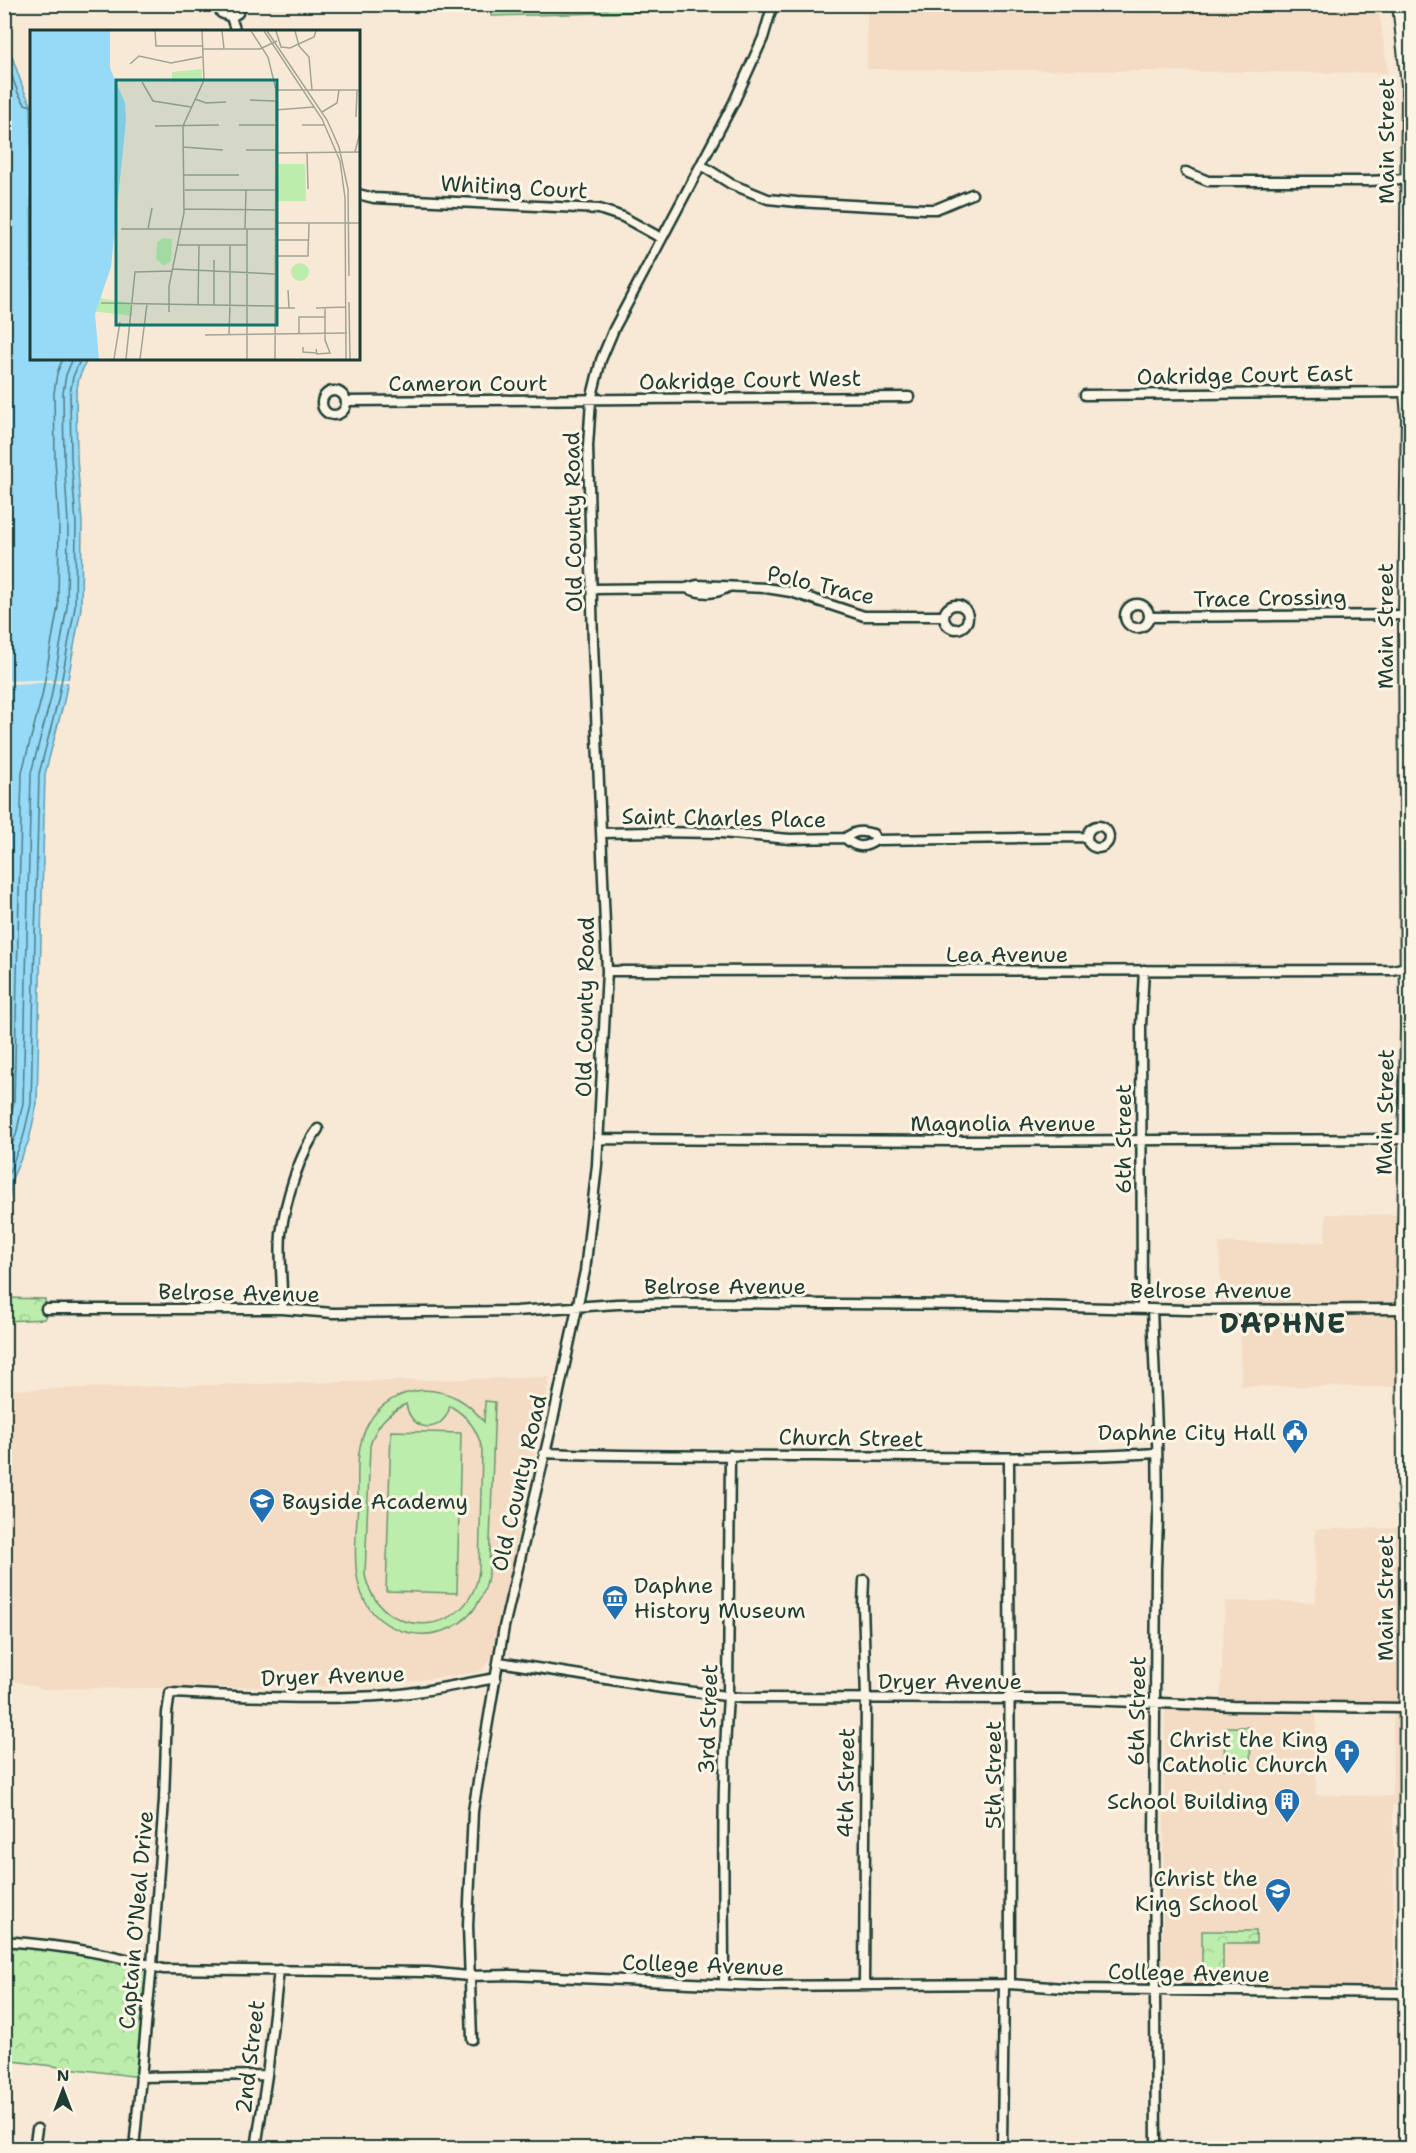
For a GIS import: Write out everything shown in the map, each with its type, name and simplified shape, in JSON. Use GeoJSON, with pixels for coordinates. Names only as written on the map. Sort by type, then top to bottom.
{"type":"FeatureCollection","features":[{"type":"Feature","properties":{"kind":"main road","name":"Main Street"},"geometry":{"type":"LineString","coordinates":[[1399,4],[1410,85],[1406,392],[1410,416],[1405,615],[1409,639],[1406,1139],[1408,1261],[1403,1309],[1407,1407],[1408,1549],[1404,1708],[1408,1895],[1404,1993],[1409,2010],[1405,2148]]}},
{"type":"Feature","properties":{"kind":"street"},"geometry":{"type":"LineString","coordinates":[[218,4],[220,13],[231,17],[238,13],[241,4]]}},
{"type":"Feature","properties":{"kind":"street","name":"Old County Road"},"geometry":{"type":"LineString","coordinates":[[472,2039],[468,1976],[473,1811],[504,1627],[577,1308],[590,1235],[599,1138],[607,971],[591,589],[588,446],[591,400],[601,360],[661,238],[734,102],[763,38],[773,4]]}},
{"type":"Feature","properties":{"kind":"street"},"geometry":{"type":"LineString","coordinates":[[231,17],[235,30]]}},
{"type":"Feature","properties":{"kind":"street"},"geometry":{"type":"LineString","coordinates":[[701,165],[722,179],[768,199],[936,209],[972,194]]}},
{"type":"Feature","properties":{"kind":"street"},"geometry":{"type":"LineString","coordinates":[[1186,172],[1208,181],[1408,179]]}},
{"type":"Feature","properties":{"kind":"street","name":"Whiting Court"},"geometry":{"type":"LineString","coordinates":[[360,195],[599,210],[623,217],[661,238]]}},
{"type":"Feature","properties":{"kind":"street","name":"Oakridge Court East"},"geometry":{"type":"LineString","coordinates":[[1084,395],[1406,392]]}},
{"type":"Feature","properties":{"kind":"street","name":"Oakridge Court West"},"geometry":{"type":"LineString","coordinates":[[591,400],[909,397]]}},
{"type":"Feature","properties":{"kind":"street","name":"Cameron Court"},"geometry":{"type":"LineString","coordinates":[[346,401],[591,400]]}},
{"type":"Feature","properties":{"kind":"street","name":"Polo Trace"},"geometry":{"type":"LineString","coordinates":[[591,589],[686,588],[697,585],[766,588],[791,592],[864,616],[944,616]]}},
{"type":"Feature","properties":{"kind":"street","name":"Trace Crossing"},"geometry":{"type":"LineString","coordinates":[[1149,617],[1405,615]]}},
{"type":"Feature","properties":{"kind":"street","name":"Saint Charles Place"},"geometry":{"type":"LineString","coordinates":[[602,833],[721,833],[790,839],[844,838],[854,832],[862,831],[873,834],[876,840]]}},
{"type":"Feature","properties":{"kind":"street","name":"Saint Charles Place"},"geometry":{"type":"LineString","coordinates":[[844,838],[860,847],[876,840],[1088,837]]}},
{"type":"Feature","properties":{"kind":"street","name":"Lea Avenue"},"geometry":{"type":"LineString","coordinates":[[607,971],[1062,972],[1392,970],[1407,968]]}},
{"type":"Feature","properties":{"kind":"street","name":"6th Street"},"geometry":{"type":"LineString","coordinates":[[1142,1308],[1141,1025],[1144,970]]}},
{"type":"Feature","properties":{"kind":"street"},"geometry":{"type":"LineString","coordinates":[[282,1309],[281,1235],[301,1158],[318,1129]]}},
{"type":"Feature","properties":{"kind":"street","name":"Magnolia Avenue"},"geometry":{"type":"LineString","coordinates":[[599,1138],[1141,1141],[1406,1139]]}},
{"type":"Feature","properties":{"kind":"street","name":"Belrose Avenue"},"geometry":{"type":"LineString","coordinates":[[46,1309],[282,1309],[333,1313],[516,1311],[617,1304],[678,1303],[1152,1309],[1403,1309]]}},
{"type":"Feature","properties":{"kind":"street","name":"6th Street"},"geometry":{"type":"LineString","coordinates":[[1152,1309],[1158,1521],[1154,1830],[1156,2148]]}},
{"type":"Feature","properties":{"kind":"street","name":"Church Street"},"geometry":{"type":"LineString","coordinates":[[544,1453],[1009,1459],[1156,1453]]}},
{"type":"Feature","properties":{"kind":"street","name":"3rd Street"},"geometry":{"type":"LineString","coordinates":[[724,1984],[724,1783],[728,1697],[730,1455]]}},
{"type":"Feature","properties":{"kind":"street","name":"5th Street"},"geometry":{"type":"LineString","coordinates":[[1002,2148],[1011,1746],[1009,1459]]}},
{"type":"Feature","properties":{"kind":"street","name":"4th Street"},"geometry":{"type":"LineString","coordinates":[[864,1580],[862,1604],[866,1698],[864,1985]]}},
{"type":"Feature","properties":{"kind":"street","name":"Dryer Avenue"},"geometry":{"type":"LineString","coordinates":[[499,1662],[728,1697],[1062,1699],[1233,1706],[1404,1708]]}},
{"type":"Feature","properties":{"kind":"street","name":"Dryer Avenue"},"geometry":{"type":"LineString","coordinates":[[170,1694],[373,1696],[393,1695],[496,1678]]}},
{"type":"Feature","properties":{"kind":"street","name":"Captain O'Neal Drive"},"geometry":{"type":"LineString","coordinates":[[134,2148],[140,2108],[140,2077],[152,1965],[170,1694]]}},
{"type":"Feature","properties":{"kind":"street","name":"College Avenue"},"geometry":{"type":"LineString","coordinates":[[4,1941],[71,1949],[142,1962],[163,1969],[428,1972],[468,1976],[511,1975],[724,1984],[1007,1984],[1058,1988],[1404,1993]]}},
{"type":"Feature","properties":{"kind":"street","name":"2nd Street"},"geometry":{"type":"LineString","coordinates":[[256,2148],[279,1970]]}},
{"type":"Feature","properties":{"kind":"street"},"geometry":{"type":"LineString","coordinates":[[140,2077],[267,2075]]}},
{"type":"Feature","properties":{"kind":"street"},"geometry":{"type":"LineString","coordinates":[[34,2148],[37,2129]]}},
{"type":"Feature","properties":{"kind":"shaded area"},"geometry":{"type":"Polygon","coordinates":[[[867,5],[1378,5],[1388,73],[867,69],[867,5]]]}},
{"type":"Feature","properties":{"kind":"shaded area"},"geometry":{"type":"Polygon","coordinates":[[[1411,1169],[1412,1804],[1393,1805],[1394,1986],[1162,1984],[1165,1709],[1220,1710],[1225,1601],[1316,1602],[1315,1529],[1400,1528],[1399,1387],[1241,1386],[1240,1315],[1222,1315],[1219,1243],[1325,1242],[1326,1214],[1410,1215],[1411,1169]],[[1316,1713],[1316,1795],[1392,1796],[1393,1714],[1316,1713]]]}},
{"type":"Feature","properties":{"kind":"shaded area","name":"Bayside Academy"},"geometry":{"type":"Polygon","coordinates":[[[550,1377],[492,1659],[479,1672],[376,1686],[42,1689],[5,1678],[4,1390],[550,1377]]]}},
{"type":"Feature","properties":{"kind":"green space"},"geometry":{"type":"Polygon","coordinates":[[[492,4],[759,4],[759,9],[491,16],[492,4]]]}},
{"type":"Feature","properties":{"kind":"green space"},"geometry":{"type":"Polygon","coordinates":[[[5,1298],[45,1299],[45,1319],[5,1321],[5,1298]]]}},
{"type":"Feature","properties":{"kind":"green space"},"geometry":{"type":"Polygon","coordinates":[[[423,1390],[442,1392],[458,1398],[472,1408],[484,1422],[485,1401],[495,1402],[489,1570],[482,1596],[466,1618],[451,1628],[439,1632],[414,1634],[383,1622],[370,1609],[362,1594],[355,1558],[358,1462],[364,1433],[378,1410],[398,1396],[423,1390]],[[406,1404],[388,1416],[375,1432],[370,1446],[365,1575],[374,1597],[388,1613],[406,1621],[425,1624],[444,1620],[460,1609],[473,1592],[479,1569],[482,1450],[471,1424],[450,1406],[441,1422],[434,1426],[420,1425],[409,1414],[406,1404]]]}},
{"type":"Feature","properties":{"kind":"green space"},"geometry":{"type":"Polygon","coordinates":[[[391,1431],[461,1433],[457,1593],[386,1591],[391,1431]]]}},
{"type":"Feature","properties":{"kind":"green space"},"geometry":{"type":"Polygon","coordinates":[[[1225,1727],[1251,1727],[1250,1770],[1224,1769],[1225,1727]]]}},
{"type":"Feature","properties":{"kind":"green space"},"geometry":{"type":"Polygon","coordinates":[[[1202,1931],[1256,1931],[1256,1943],[1223,1943],[1223,1981],[1202,1981],[1202,1931]]]}},
{"type":"Feature","properties":{"kind":"green space"},"geometry":{"type":"Polygon","coordinates":[[[5,1941],[152,1965],[140,2077],[5,2060],[5,1941]]]}},
{"type":"Feature","properties":{"kind":"water"},"geometry":{"type":"Polygon","coordinates":[[[5,36],[30,102],[30,360],[87,360],[79,378],[76,394],[77,458],[82,523],[81,608],[64,701],[45,774],[37,1104],[29,1140],[12,1179],[5,1232],[5,36]]]}},
{"type":"Feature","properties":{"kind":"pier"},"geometry":{"type":"Polygon","coordinates":[[[71,679],[71,682],[5,684],[5,681],[71,679]]]}},
{"type":"Feature","properties":{"kind":"place","name":"Daphne City Hall"},"geometry":{"type":"Point","coordinates":[1295,1455]}},
{"type":"Feature","properties":{"kind":"place","name":"Bayside Academy"},"geometry":{"type":"Point","coordinates":[262,1524]}},
{"type":"Feature","properties":{"kind":"place","name":"Daphne History Museum"},"geometry":{"type":"Point","coordinates":[615,1621]}},
{"type":"Feature","properties":{"kind":"place","name":"Christ the King Catholic Church"},"geometry":{"type":"Point","coordinates":[1347,1775]}},
{"type":"Feature","properties":{"kind":"place","name":"School Building"},"geometry":{"type":"Point","coordinates":[1287,1824]}},
{"type":"Feature","properties":{"kind":"place","name":"Christ the King School"},"geometry":{"type":"Point","coordinates":[1278,1914]}},
{"type":"Feature","properties":{"kind":"district","name":"DAPHNE"},"geometry":{"type":"Point","coordinates":[1283,1323]}}]}
